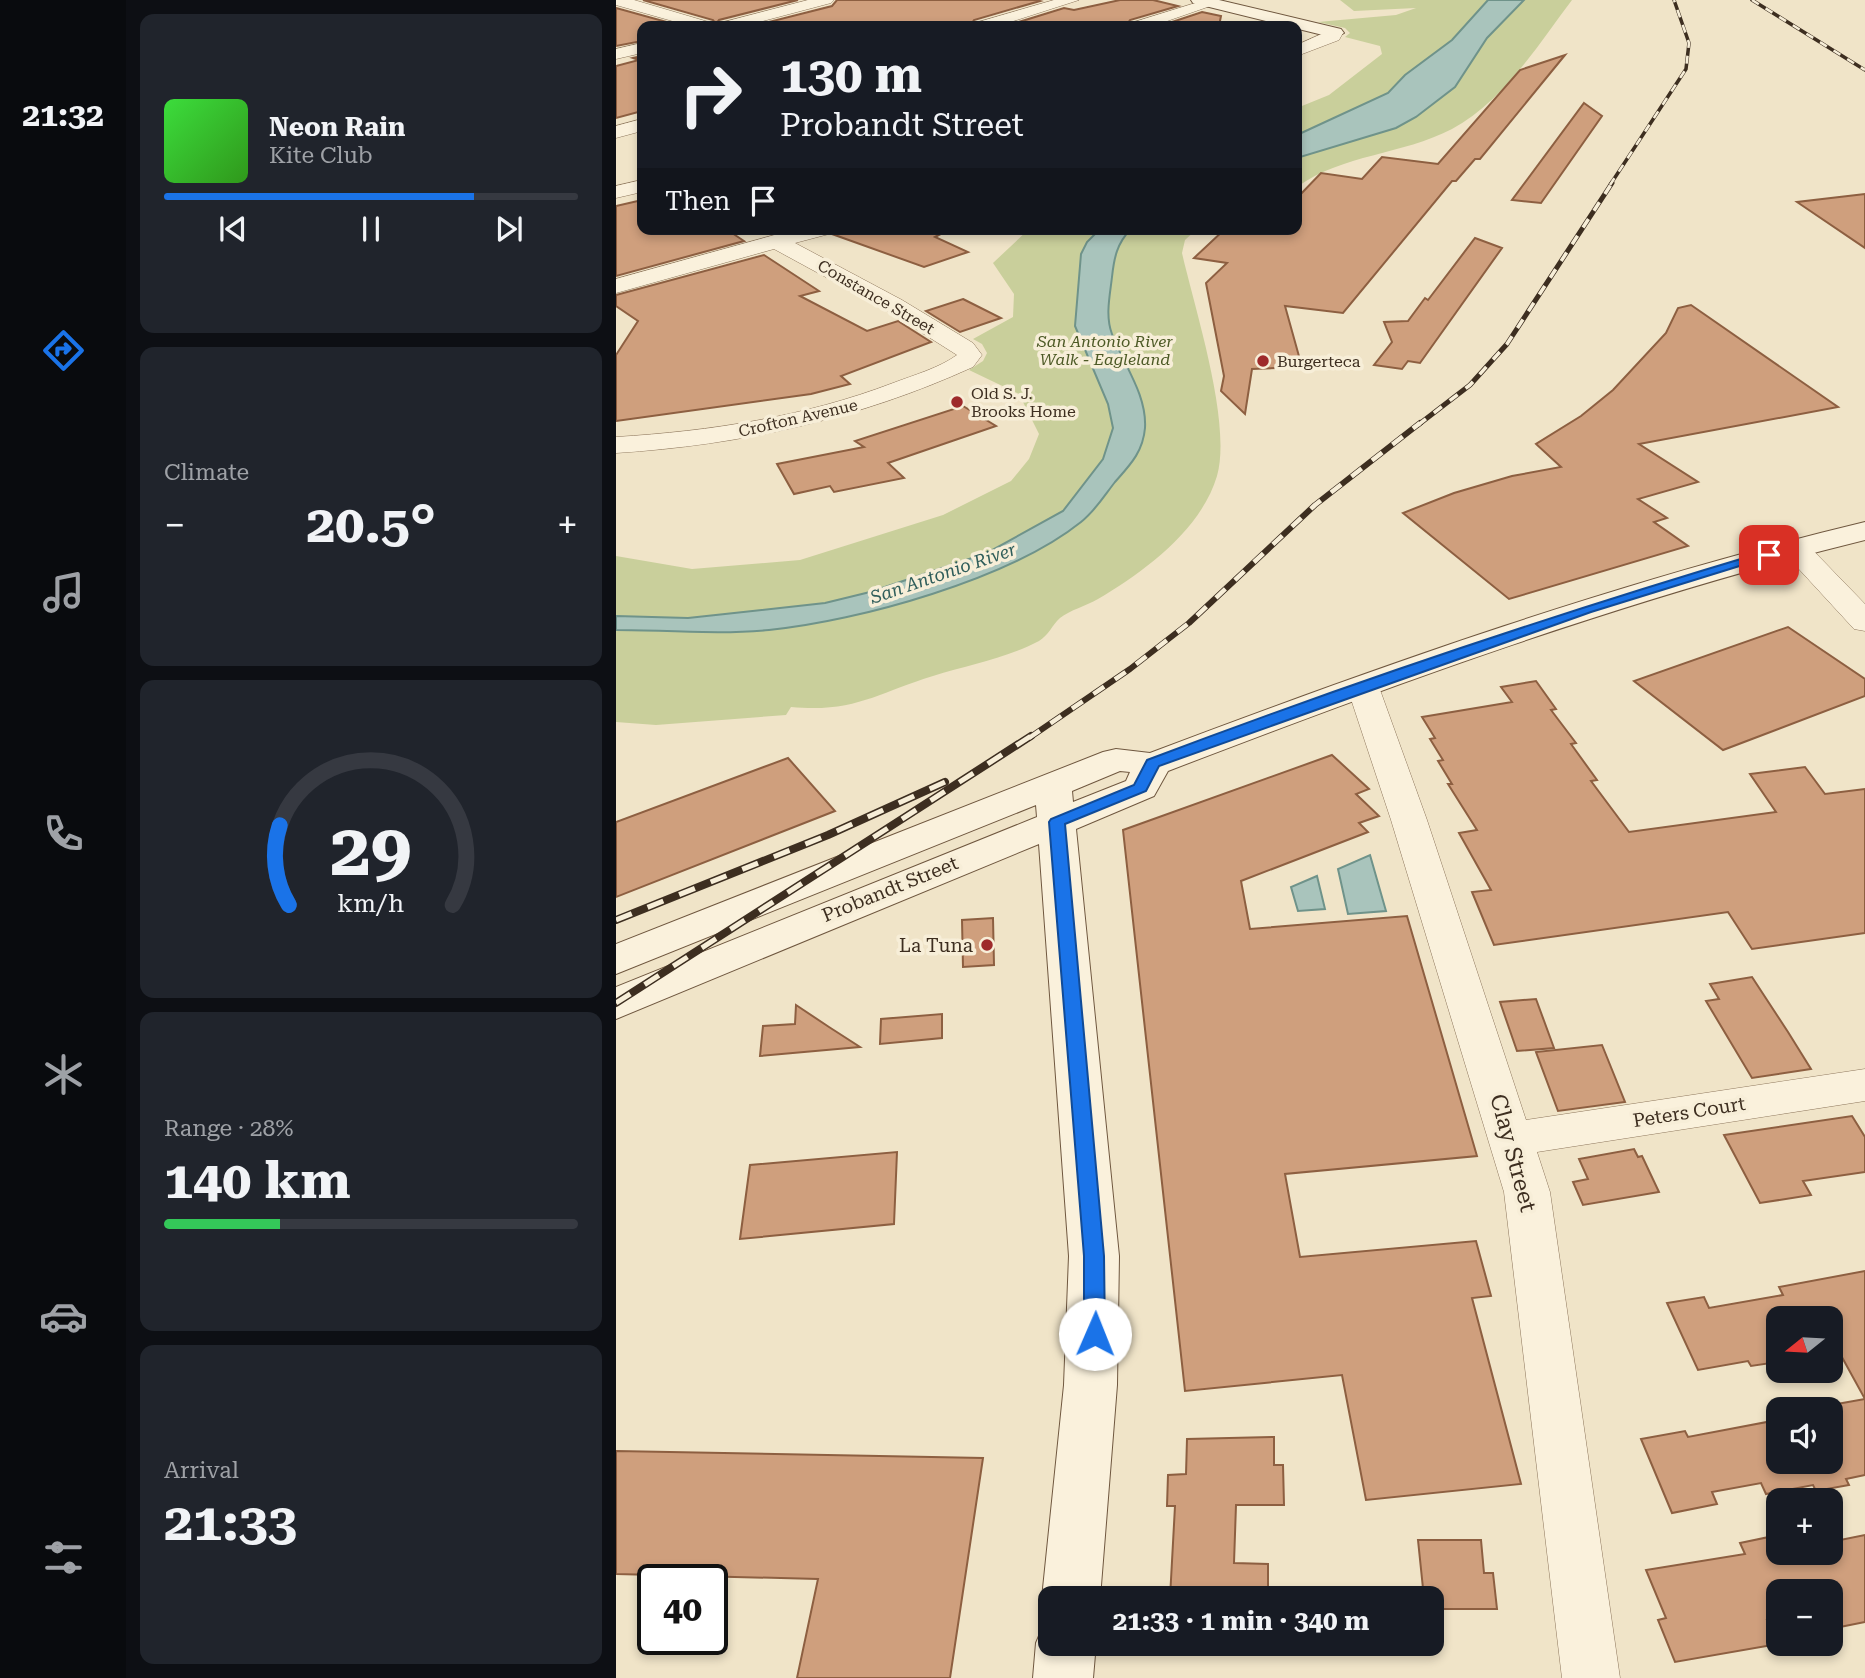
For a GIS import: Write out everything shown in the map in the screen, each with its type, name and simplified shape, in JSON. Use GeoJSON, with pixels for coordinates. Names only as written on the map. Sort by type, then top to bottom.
{"type":"FeatureCollection","features":[{"type":"Feature","properties":{"kind":"main road"},"geometry":{"type":"LineString","coordinates":[[1205,1],[1286,21]]}},
{"type":"Feature","properties":{"kind":"main road"},"geometry":{"type":"LineString","coordinates":[[1302,25],[1335,33]]}},
{"type":"Feature","properties":{"kind":"main road","name":"Probandt Street"},"geometry":{"type":"LineString","coordinates":[[616,960],[1055,803],[1141,788],[1153,764],[1363,687],[1638,592],[1865,531]]}},
{"type":"Feature","properties":{"kind":"main road"},"geometry":{"type":"LineString","coordinates":[[1055,803],[1094,1256],[1093,1382],[1072,1586]]}},
{"type":"Feature","properties":{"kind":"main road","name":"Probandt Street"},"geometry":{"type":"LineString","coordinates":[[616,1004],[1055,803]]}},
{"type":"Feature","properties":{"kind":"main road"},"geometry":{"type":"LineString","coordinates":[[1063,1678],[1065,1656]]}},
{"type":"Feature","properties":{"kind":"street"},"geometry":{"type":"LineString","coordinates":[[617,0],[689,21]]}},
{"type":"Feature","properties":{"kind":"street"},"geometry":{"type":"LineString","coordinates":[[745,21],[827,0]]}},
{"type":"Feature","properties":{"kind":"street"},"geometry":{"type":"LineString","coordinates":[[998,21],[1071,0]]}},
{"type":"Feature","properties":{"kind":"street"},"geometry":{"type":"LineString","coordinates":[[1151,21],[1205,1]]}},
{"type":"Feature","properties":{"kind":"street"},"geometry":{"type":"LineString","coordinates":[[1302,49],[1333,37],[1335,33]]}},
{"type":"Feature","properties":{"kind":"street"},"geometry":{"type":"LineString","coordinates":[[616,54],[637,49]]}},
{"type":"Feature","properties":{"kind":"street"},"geometry":{"type":"LineString","coordinates":[[616,132],[637,126]]}},
{"type":"Feature","properties":{"kind":"street"},"geometry":{"type":"LineString","coordinates":[[616,192],[637,187]]}},
{"type":"Feature","properties":{"kind":"street"},"geometry":{"type":"LineString","coordinates":[[616,286],[803,235]]}},
{"type":"Feature","properties":{"kind":"street","name":"Constance Street"},"geometry":{"type":"LineString","coordinates":[[779,243],[894,305],[964,348],[970,355]]}},
{"type":"Feature","properties":{"kind":"street","name":"Crofton Avenue"},"geometry":{"type":"LineString","coordinates":[[616,445],[718,436],[813,417],[888,395],[964,362],[970,355]]}},
{"type":"Feature","properties":{"kind":"street"},"geometry":{"type":"LineString","coordinates":[[1795,548],[1865,622]]}},
{"type":"Feature","properties":{"kind":"street","name":"Clay Street"},"geometry":{"type":"LineString","coordinates":[[1363,687],[1513,1139],[1527,1192],[1591,1678]]}},
{"type":"Feature","properties":{"kind":"street","name":"Peters Court"},"geometry":{"type":"LineString","coordinates":[[1513,1139],[1865,1085]]}},
{"type":"Feature","properties":{"kind":"green space"},"geometry":{"type":"Polygon","coordinates":[[[1340,0],[1572,0],[1518,71],[1470,118],[1433,138],[1353,161],[1302,184],[1302,106],[1329,95],[1382,54],[1380,46],[1345,37],[1350,33],[1345,28],[1318,22],[1396,15],[1416,8],[1354,11],[1340,0]]]}},
{"type":"Feature","properties":{"kind":"green space","name":"San Antonio River Walk - Eagleland"},"geometry":{"type":"Polygon","coordinates":[[[1023,235],[1190,235],[1185,240],[1182,253],[1216,397],[1220,454],[1217,476],[1209,496],[1184,532],[1169,548],[1134,576],[1098,599],[1060,618],[1039,641],[1001,657],[849,704],[813,708],[791,707],[786,715],[656,725],[616,722],[616,556],[692,569],[800,560],[943,515],[1011,481],[1029,459],[1039,434],[1019,394],[969,370],[983,361],[987,353],[982,344],[973,339],[1013,317],[1014,294],[993,263],[1023,235]]]}},
{"type":"Feature","properties":{"kind":"water"},"geometry":{"type":"Polygon","coordinates":[[[1488,0],[1524,0],[1487,38],[1455,87],[1416,117],[1396,128],[1302,156],[1302,133],[1388,93],[1405,75],[1452,40],[1488,0]]]}},
{"type":"Feature","properties":{"kind":"water","name":"San Antonio River"},"geometry":{"type":"Polygon","coordinates":[[[1094,235],[1126,235],[1115,257],[1108,313],[1112,334],[1142,403],[1145,428],[1142,444],[1135,458],[1081,522],[1051,543],[975,579],[889,607],[846,617],[769,630],[616,630],[616,616],[688,618],[825,603],[870,592],[987,553],[1063,511],[1103,459],[1113,428],[1108,404],[1075,326],[1081,254],[1094,235]]]}},
{"type":"Feature","properties":{"kind":"water"},"geometry":{"type":"Polygon","coordinates":[[[1370,855],[1386,911],[1348,914],[1338,869],[1370,855]]]}},
{"type":"Feature","properties":{"kind":"water"},"geometry":{"type":"Polygon","coordinates":[[[1317,876],[1325,909],[1298,911],[1291,887],[1317,876]]]}},
{"type":"Feature","properties":{"kind":"building"},"geometry":{"type":"Polygon","coordinates":[[[643,0],[798,0],[718,21],[643,0]]]}},
{"type":"Feature","properties":{"kind":"building"},"geometry":{"type":"Polygon","coordinates":[[[837,0],[1040,1],[973,21],[773,21],[832,6],[837,0]]]}},
{"type":"Feature","properties":{"kind":"building"},"geometry":{"type":"Polygon","coordinates":[[[1120,0],[1153,0],[1178,6],[1129,21],[1022,21],[1064,8],[1074,10],[1120,0]]]}},
{"type":"Feature","properties":{"kind":"building"},"geometry":{"type":"Polygon","coordinates":[[[616,8],[663,21],[637,21],[637,42],[616,46],[616,8]]]}},
{"type":"Feature","properties":{"kind":"building"},"geometry":{"type":"Polygon","coordinates":[[[1202,12],[1221,16],[1220,21],[1175,21],[1202,12]]]}},
{"type":"Feature","properties":{"kind":"building"},"geometry":{"type":"Polygon","coordinates":[[[1565,55],[1480,159],[1475,159],[1456,181],[1452,181],[1343,313],[1285,306],[1302,367],[1252,369],[1245,414],[1221,391],[1224,376],[1206,283],[1227,263],[1194,258],[1219,235],[1302,235],[1302,193],[1321,173],[1362,179],[1382,157],[1438,164],[1520,70],[1565,55]]]}},
{"type":"Feature","properties":{"kind":"building"},"geometry":{"type":"Polygon","coordinates":[[[637,61],[637,112],[616,118],[616,66],[637,61]]]}},
{"type":"Feature","properties":{"kind":"building"},"geometry":{"type":"Polygon","coordinates":[[[1584,103],[1602,116],[1541,203],[1512,200],[1584,103]]]}},
{"type":"Feature","properties":{"kind":"building"},"geometry":{"type":"Polygon","coordinates":[[[1865,194],[1865,248],[1797,202],[1865,194]]]}},
{"type":"Feature","properties":{"kind":"building"},"geometry":{"type":"Polygon","coordinates":[[[637,201],[637,235],[735,235],[744,241],[616,276],[616,206],[637,201]]]}},
{"type":"Feature","properties":{"kind":"building"},"geometry":{"type":"Polygon","coordinates":[[[835,235],[939,235],[935,237],[968,252],[924,267],[835,235]]]}},
{"type":"Feature","properties":{"kind":"building"},"geometry":{"type":"Polygon","coordinates":[[[1475,238],[1502,248],[1420,363],[1408,361],[1402,369],[1374,365],[1392,342],[1384,322],[1408,321],[1425,298],[1428,300],[1475,238]]]}},
{"type":"Feature","properties":{"kind":"building"},"geometry":{"type":"Polygon","coordinates":[[[764,255],[819,291],[800,296],[867,331],[898,321],[931,342],[841,376],[850,384],[811,394],[616,421],[616,355],[638,321],[616,306],[616,295],[764,255]]]}},
{"type":"Feature","properties":{"kind":"building"},"geometry":{"type":"Polygon","coordinates":[[[963,299],[1001,318],[960,332],[926,311],[963,299]]]}},
{"type":"Feature","properties":{"kind":"building"},"geometry":{"type":"Polygon","coordinates":[[[1691,305],[1838,407],[1639,444],[1698,482],[1638,499],[1667,518],[1654,522],[1688,546],[1509,599],[1403,513],[1454,493],[1512,476],[1561,467],[1536,444],[1581,416],[1613,390],[1666,333],[1678,308],[1691,305]]]}},
{"type":"Feature","properties":{"kind":"building"},"geometry":{"type":"Polygon","coordinates":[[[963,406],[996,426],[888,463],[904,478],[834,492],[830,486],[794,494],[777,464],[864,447],[855,441],[963,406]]]}},
{"type":"Feature","properties":{"kind":"building"},"geometry":{"type":"Polygon","coordinates":[[[1788,627],[1865,679],[1865,696],[1723,750],[1634,681],[1788,627]]]}},
{"type":"Feature","properties":{"kind":"building"},"geometry":{"type":"Polygon","coordinates":[[[1536,681],[1556,709],[1551,710],[1576,743],[1571,744],[1597,780],[1591,781],[1629,832],[1776,812],[1750,774],[1805,767],[1825,794],[1865,789],[1865,933],[1752,949],[1728,912],[1494,945],[1472,892],[1491,890],[1459,833],[1477,830],[1448,784],[1452,784],[1438,761],[1443,760],[1430,739],[1435,738],[1422,717],[1512,702],[1501,687],[1536,681]]]}},
{"type":"Feature","properties":{"kind":"building"},"geometry":{"type":"Polygon","coordinates":[[[1332,755],[1369,789],[1356,794],[1379,816],[1359,823],[1368,832],[1241,881],[1250,929],[1407,916],[1477,1156],[1285,1174],[1300,1257],[1476,1241],[1491,1296],[1472,1298],[1521,1484],[1366,1500],[1342,1375],[1185,1391],[1123,830],[1332,755]]]}},
{"type":"Feature","properties":{"kind":"building"},"geometry":{"type":"Polygon","coordinates":[[[788,758],[835,811],[616,897],[616,822],[788,758]]]}},
{"type":"Feature","properties":{"kind":"building","name":"La Tuna"},"geometry":{"type":"Polygon","coordinates":[[[993,918],[994,965],[963,967],[962,920],[993,918]]]}},
{"type":"Feature","properties":{"kind":"building"},"geometry":{"type":"Polygon","coordinates":[[[1752,977],[1811,1069],[1752,1078],[1706,1001],[1719,999],[1710,984],[1752,977]]]}},
{"type":"Feature","properties":{"kind":"building"},"geometry":{"type":"Polygon","coordinates":[[[1536,999],[1554,1048],[1517,1051],[1500,1002],[1536,999]]]}},
{"type":"Feature","properties":{"kind":"building"},"geometry":{"type":"Polygon","coordinates":[[[796,1005],[860,1047],[760,1056],[763,1026],[795,1024],[796,1005]]]}},
{"type":"Feature","properties":{"kind":"building"},"geometry":{"type":"Polygon","coordinates":[[[942,1014],[942,1038],[880,1044],[881,1019],[942,1014]]]}},
{"type":"Feature","properties":{"kind":"building"},"geometry":{"type":"Polygon","coordinates":[[[1602,1045],[1625,1102],[1558,1111],[1536,1052],[1602,1045]]]}},
{"type":"Feature","properties":{"kind":"building"},"geometry":{"type":"Polygon","coordinates":[[[1852,1116],[1865,1137],[1865,1172],[1803,1181],[1811,1195],[1760,1203],[1724,1135],[1852,1116]]]}},
{"type":"Feature","properties":{"kind":"building"},"geometry":{"type":"Polygon","coordinates":[[[1634,1149],[1638,1157],[1642,1156],[1659,1192],[1583,1205],[1573,1182],[1588,1179],[1579,1159],[1634,1149]]]}},
{"type":"Feature","properties":{"kind":"building"},"geometry":{"type":"Polygon","coordinates":[[[897,1152],[894,1224],[740,1239],[750,1165],[897,1152]]]}},
{"type":"Feature","properties":{"kind":"building"},"geometry":{"type":"Polygon","coordinates":[[[1865,1271],[1865,1399],[1843,1359],[1843,1306],[1766,1306],[1766,1364],[1751,1366],[1748,1361],[1698,1370],[1667,1303],[1704,1297],[1709,1308],[1783,1295],[1779,1287],[1865,1271]]]}},
{"type":"Feature","properties":{"kind":"building"},"geometry":{"type":"Polygon","coordinates":[[[1865,1399],[1865,1475],[1846,1479],[1849,1485],[1832,1488],[1814,1488],[1813,1485],[1766,1488],[1766,1494],[1761,1483],[1712,1492],[1717,1504],[1672,1513],[1641,1439],[1685,1431],[1688,1437],[1766,1422],[1766,1474],[1843,1474],[1843,1403],[1865,1399]]]}},
{"type":"Feature","properties":{"kind":"building"},"geometry":{"type":"Polygon","coordinates":[[[1274,1437],[1274,1465],[1283,1465],[1284,1505],[1236,1505],[1234,1563],[1268,1564],[1268,1586],[1171,1586],[1175,1506],[1167,1506],[1168,1475],[1186,1474],[1187,1439],[1274,1437]]]}},
{"type":"Feature","properties":{"kind":"building"},"geometry":{"type":"Polygon","coordinates":[[[616,1451],[983,1458],[950,1678],[797,1678],[818,1579],[728,1577],[728,1564],[637,1564],[637,1575],[616,1574],[616,1451]]]}},
{"type":"Feature","properties":{"kind":"building"},"geometry":{"type":"Polygon","coordinates":[[[1865,1535],[1865,1622],[1843,1626],[1843,1579],[1766,1579],[1766,1646],[1675,1662],[1658,1620],[1666,1618],[1646,1570],[1745,1554],[1740,1543],[1766,1538],[1766,1565],[1843,1565],[1843,1539],[1865,1535]]]}},
{"type":"Feature","properties":{"kind":"building"},"geometry":{"type":"Polygon","coordinates":[[[1418,1540],[1481,1540],[1484,1573],[1493,1573],[1497,1609],[1444,1609],[1444,1586],[1423,1586],[1418,1540]]]}},
{"type":"Feature","properties":{"kind":"railway"},"geometry":{"type":"LineString","coordinates":[[1610,185],[1686,69],[1689,43],[1674,0]]}},
{"type":"Feature","properties":{"kind":"railway"},"geometry":{"type":"LineString","coordinates":[[1752,0],[1865,70]]}},
{"type":"Feature","properties":{"kind":"railway"},"geometry":{"type":"LineString","coordinates":[[1418,425],[1470,385],[1507,344],[1612,183]]}},
{"type":"Feature","properties":{"kind":"railway"},"geometry":{"type":"LineString","coordinates":[[1029,738],[1130,669],[1189,623],[1315,505],[1420,423]]}},
{"type":"Feature","properties":{"kind":"railway"},"geometry":{"type":"LineString","coordinates":[[616,1003],[1031,736]]}},
{"type":"Feature","properties":{"kind":"railway"},"geometry":{"type":"LineString","coordinates":[[616,920],[828,835],[945,782]]}},
{"type":"Feature","properties":{"kind":"place","name":"Burgerteca"},"geometry":{"type":"Point","coordinates":[1263,361]}},
{"type":"Feature","properties":{"kind":"place","name":"Old S. J. Brooks Home"},"geometry":{"type":"Point","coordinates":[957,402]}},
{"type":"Feature","properties":{"kind":"place","name":"La Tuna"},"geometry":{"type":"Point","coordinates":[987,945]}},
{"type":"Feature","properties":{"kind":"route"},"geometry":{"type":"LineString","coordinates":[[1095,1334],[1094,1256],[1056,822],[1141,788],[1153,764],[1221,738],[1586,609],[1769,555]]}}]}
